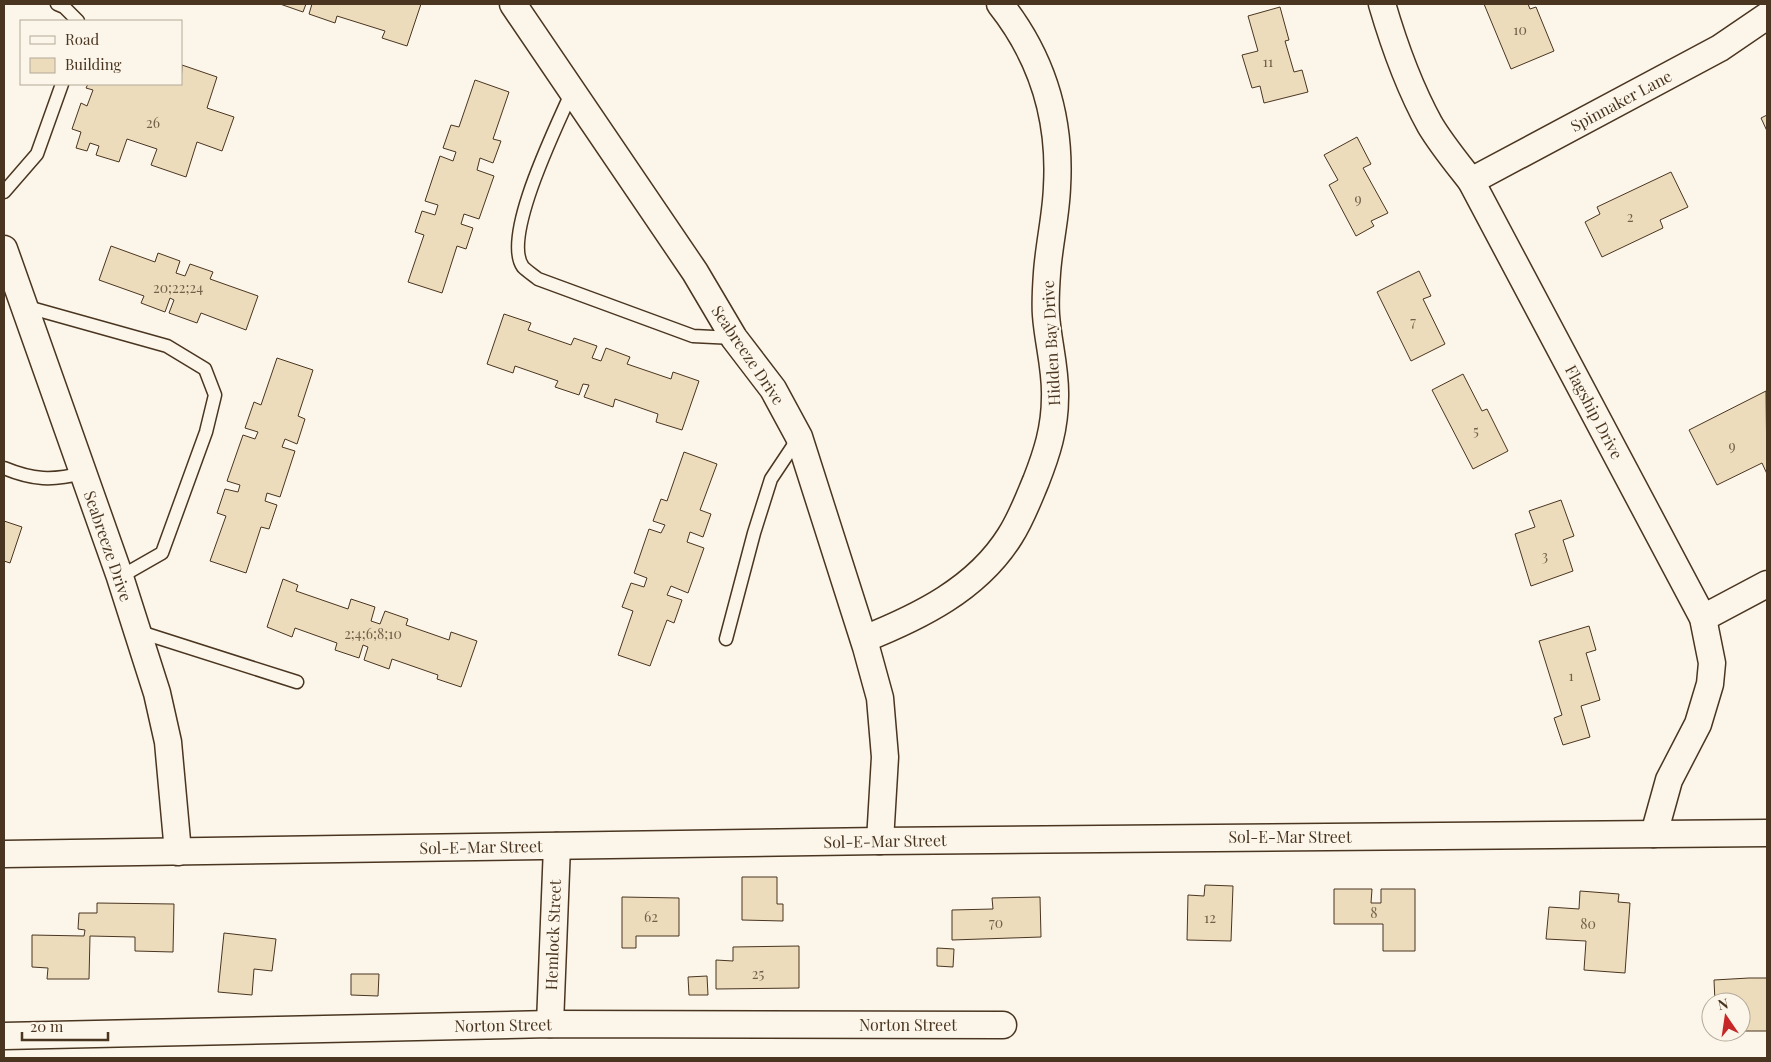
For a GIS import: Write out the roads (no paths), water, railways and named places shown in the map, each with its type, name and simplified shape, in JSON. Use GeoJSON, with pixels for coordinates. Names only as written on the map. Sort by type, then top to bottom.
{"type":"FeatureCollection","features":[{"type":"Feature","properties":{"kind":"street","name":"Seabreeze Drive"},"geometry":{"type":"LineString","coordinates":[[513,4],[695,272],[734,338],[774,389],[798,437],[864,639],[880,698],[884,727],[884,787],[880,841]]}},
{"type":"Feature","properties":{"kind":"street","name":"Hidden Bay Drive"},"geometry":{"type":"LineString","coordinates":[[864,639],[898,626],[930,609],[961,587],[995,556],[1020,519],[1043,462],[1053,430],[1055,378],[1046,315],[1046,294],[1057,187],[1056,135],[1049,95],[1037,62],[1022,33],[1000,4]]}},
{"type":"Feature","properties":{"kind":"street","name":"Flagship Drive"},"geometry":{"type":"LineString","coordinates":[[1382,4],[1395,44],[1420,106],[1431,126],[1471,181],[1703,618],[1710,648],[1710,684],[1698,724],[1669,780],[1654,834]]}},
{"type":"Feature","properties":{"kind":"street","name":"Spinnaker Lane"},"geometry":{"type":"LineString","coordinates":[[1471,181],[1720,48],[1767,16]]}},
{"type":"Feature","properties":{"kind":"street","name":"Seabreeze Drive"},"geometry":{"type":"LineString","coordinates":[[6,264],[24,306],[120,578],[157,693],[168,742],[178,852]]}},
{"type":"Feature","properties":{"kind":"street"},"geometry":{"type":"LineString","coordinates":[[1703,618],[1767,584]]}},
{"type":"Feature","properties":{"kind":"street","name":"Sol-E-Mar Street"},"geometry":{"type":"LineString","coordinates":[[4,854],[880,841],[1767,833]]}},
{"type":"Feature","properties":{"kind":"street","name":"Hemlock Street"},"geometry":{"type":"LineString","coordinates":[[550,1024],[557,846]]}},
{"type":"Feature","properties":{"kind":"street","name":"Norton Street"},"geometry":{"type":"LineString","coordinates":[[4,1036],[550,1024],[1003,1025]]}},
{"type":"Feature","properties":{"kind":"lane"},"geometry":{"type":"LineString","coordinates":[[58,4],[64,7],[77,20]]}},
{"type":"Feature","properties":{"kind":"lane"},"geometry":{"type":"LineString","coordinates":[[4,192],[37,154],[62,85]]}},
{"type":"Feature","properties":{"kind":"lane"},"geometry":{"type":"LineString","coordinates":[[572,91],[522,212],[518,244],[522,266],[538,280],[693,336],[734,338]]}},
{"type":"Feature","properties":{"kind":"lane"},"geometry":{"type":"LineString","coordinates":[[24,306],[166,346],[205,369],[215,396],[206,432],[162,554],[120,578]]}},
{"type":"Feature","properties":{"kind":"lane"},"geometry":{"type":"LineString","coordinates":[[726,639],[754,533],[771,479],[798,437]]}},
{"type":"Feature","properties":{"kind":"lane"},"geometry":{"type":"LineString","coordinates":[[4,468],[28,478],[67,477],[83,473]]}},
{"type":"Feature","properties":{"kind":"lane"},"geometry":{"type":"LineString","coordinates":[[137,631],[297,682]]}}]}
